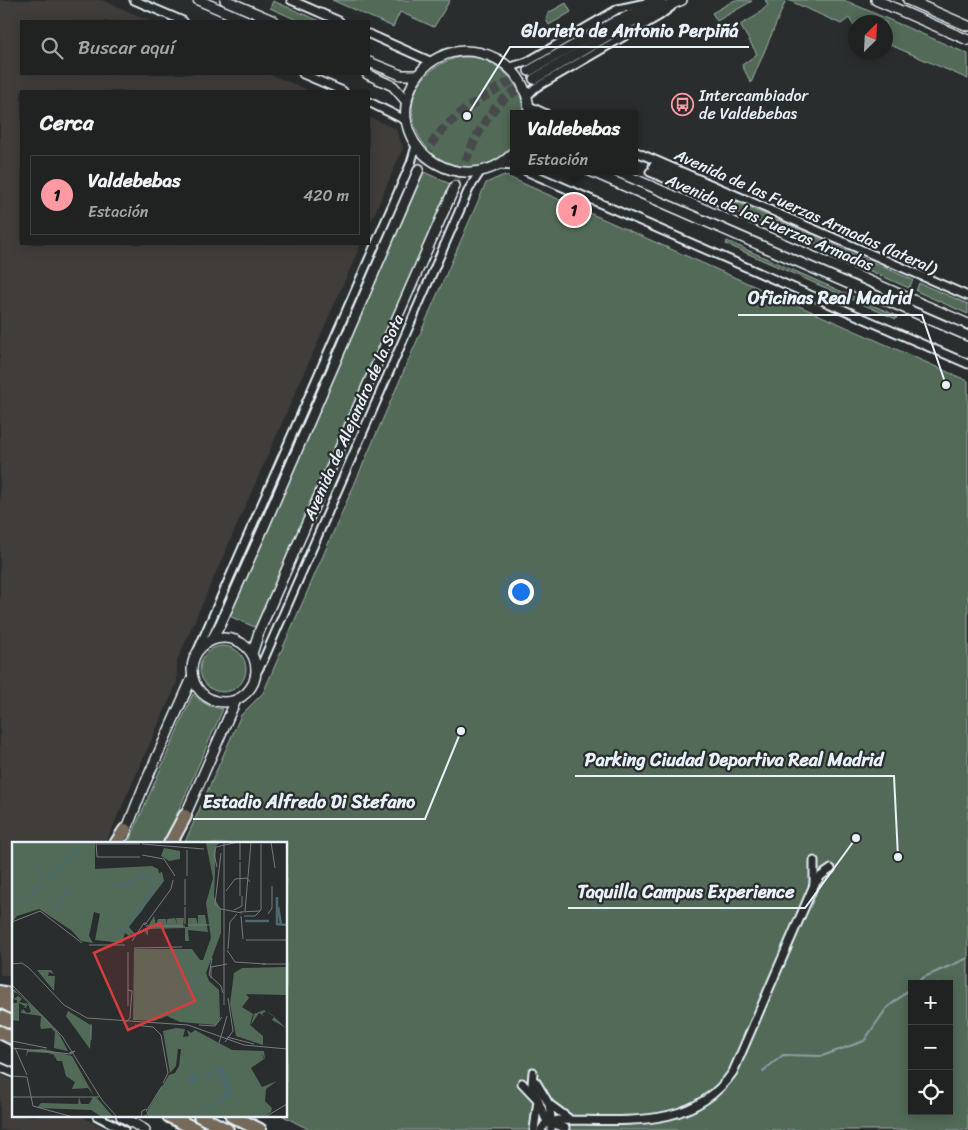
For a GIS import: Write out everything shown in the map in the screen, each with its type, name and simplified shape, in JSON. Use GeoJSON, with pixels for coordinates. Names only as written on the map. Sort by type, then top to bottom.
{"type":"FeatureCollection","features":[{"type":"Feature","properties":{"kind":"highway"},"geometry":{"type":"LineString","coordinates":[[173,842],[185,816]]}},
{"type":"Feature","properties":{"kind":"highway"},"geometry":{"type":"LineString","coordinates":[[117,842],[126,830]]}},
{"type":"Feature","properties":{"kind":"highway"},"geometry":{"type":"LineString","coordinates":[[0,1001],[12,1007]]}},
{"type":"Feature","properties":{"kind":"highway"},"geometry":{"type":"LineString","coordinates":[[0,1016],[12,1023]]}},
{"type":"Feature","properties":{"kind":"highway"},"geometry":{"type":"LineString","coordinates":[[0,1032],[12,1038]]}},
{"type":"Feature","properties":{"kind":"highway"},"geometry":{"type":"LineString","coordinates":[[173,1118],[197,1130]]}},
{"type":"Feature","properties":{"kind":"highway"},"geometry":{"type":"LineString","coordinates":[[204,1118],[227,1130]]}},
{"type":"Feature","properties":{"kind":"highway"},"geometry":{"type":"LineString","coordinates":[[236,1118],[260,1130]]}},
{"type":"Feature","properties":{"kind":"main road"},"geometry":{"type":"LineString","coordinates":[[198,0],[245,20]]}},
{"type":"Feature","properties":{"kind":"main road"},"geometry":{"type":"LineString","coordinates":[[225,0],[272,20]]}},
{"type":"Feature","properties":{"kind":"main road"},"geometry":{"type":"LineString","coordinates":[[530,71],[616,21],[643,10],[658,0]]}},
{"type":"Feature","properties":{"kind":"main road"},"geometry":{"type":"LineString","coordinates":[[876,0],[968,40]]}},
{"type":"Feature","properties":{"kind":"main road"},"geometry":{"type":"LineString","coordinates":[[908,0],[920,2],[968,26]]}},
{"type":"Feature","properties":{"kind":"main road"},"geometry":{"type":"LineString","coordinates":[[534,79],[631,22],[680,1]]}},
{"type":"Feature","properties":{"kind":"main road"},"geometry":{"type":"LineString","coordinates":[[510,155],[499,165],[480,172],[464,173],[443,168],[431,161],[416,146],[411,136],[407,121],[407,102],[411,88],[418,76],[432,62],[449,54],[474,51],[496,58],[510,67],[520,80],[527,96],[529,110]]}},
{"type":"Feature","properties":{"kind":"main road"},"geometry":{"type":"LineString","coordinates":[[370,62],[401,75],[418,76]]}},
{"type":"Feature","properties":{"kind":"main road"},"geometry":{"type":"LineString","coordinates":[[369,75],[393,86],[407,102]]}},
{"type":"Feature","properties":{"kind":"main road"},"geometry":{"type":"LineString","coordinates":[[212,640],[259,538],[419,169]]}},
{"type":"Feature","properties":{"kind":"main road","name":"Avenida de las Fuerzas Armadas"},"geometry":{"type":"LineString","coordinates":[[599,175],[968,336]]}},
{"type":"Feature","properties":{"kind":"main road","name":"Avenida de las Fuerzas Armadas"},"geometry":{"type":"LineString","coordinates":[[625,175],[968,324]]}},
{"type":"Feature","properties":{"kind":"main road","name":"Avenida de Alejandro de la Sota"},"geometry":{"type":"LineString","coordinates":[[252,654],[259,632],[454,186]]}},
{"type":"Feature","properties":{"kind":"main road"},"geometry":{"type":"LineString","coordinates":[[123,842],[126,830],[192,678],[192,666],[198,650],[212,640],[219,638],[234,640],[247,648],[252,654],[255,675],[249,690],[236,700],[224,702],[212,700],[202,694],[192,678]]}},
{"type":"Feature","properties":{"kind":"main road"},"geometry":{"type":"LineString","coordinates":[[185,816],[236,700]]}},
{"type":"Feature","properties":{"kind":"main road"},"geometry":{"type":"LineString","coordinates":[[124,1118],[145,1130]]}},
{"type":"Feature","properties":{"kind":"street"},"geometry":{"type":"LineString","coordinates":[[134,0],[180,20]]}},
{"type":"Feature","properties":{"kind":"street"},"geometry":{"type":"LineString","coordinates":[[290,0],[337,20]]}},
{"type":"Feature","properties":{"kind":"street"},"geometry":{"type":"LineString","coordinates":[[638,0],[658,0]]}},
{"type":"Feature","properties":{"kind":"street"},"geometry":{"type":"LineString","coordinates":[[510,67],[523,64],[618,8],[658,0]]}},
{"type":"Feature","properties":{"kind":"street"},"geometry":{"type":"LineString","coordinates":[[527,96],[535,88],[659,16],[680,1]]}},
{"type":"Feature","properties":{"kind":"street"},"geometry":{"type":"LineString","coordinates":[[370,34],[432,62]]}},
{"type":"Feature","properties":{"kind":"street"},"geometry":{"type":"LineString","coordinates":[[305,75],[341,90]]}},
{"type":"Feature","properties":{"kind":"street"},"geometry":{"type":"LineString","coordinates":[[370,102],[407,121]]}},
{"type":"Feature","properties":{"kind":"street"},"geometry":{"type":"LineString","coordinates":[[198,650],[407,172],[416,146]]}},
{"type":"Feature","properties":{"kind":"street","name":"Avenida de las Fuerzas Armadas (lateral)"},"geometry":{"type":"LineString","coordinates":[[638,152],[968,296]]}},
{"type":"Feature","properties":{"kind":"street"},"geometry":{"type":"LineString","coordinates":[[499,165],[510,166]]}},
{"type":"Feature","properties":{"kind":"street"},"geometry":{"type":"LineString","coordinates":[[652,169],[731,203]]}},
{"type":"Feature","properties":{"kind":"street","name":"Avenida de Alejandro de la Sota"},"geometry":{"type":"LineString","coordinates":[[255,675],[263,661],[471,185],[480,172]]}},
{"type":"Feature","properties":{"kind":"street"},"geometry":{"type":"LineString","coordinates":[[535,175],[968,364]]}},
{"type":"Feature","properties":{"kind":"street"},"geometry":{"type":"LineString","coordinates":[[814,861],[814,885]]}},
{"type":"Feature","properties":{"kind":"street"},"geometry":{"type":"LineString","coordinates":[[696,1114],[712,1102],[725,1087],[814,885],[821,876],[831,869]]}},
{"type":"Feature","properties":{"kind":"street"},"geometry":{"type":"LineString","coordinates":[[0,1066],[12,1073]]}},
{"type":"Feature","properties":{"kind":"street"},"geometry":{"type":"LineString","coordinates":[[551,1130],[550,1121],[551,1118],[548,1104],[539,1089],[533,1072],[532,1084],[522,1083],[538,1100],[545,1118],[550,1121],[554,1124],[564,1129],[588,1122]]}},
{"type":"Feature","properties":{"kind":"street"},"geometry":{"type":"LineString","coordinates":[[534,1130],[538,1100]]}},
{"type":"Feature","properties":{"kind":"street"},"geometry":{"type":"LineString","coordinates":[[548,1104],[571,1120]]}},
{"type":"Feature","properties":{"kind":"street"},"geometry":{"type":"LineString","coordinates":[[101,1118],[124,1130]]}},
{"type":"Feature","properties":{"kind":"street"},"geometry":{"type":"LineString","coordinates":[[541,1130],[550,1121],[571,1120],[643,1126]]}},
{"type":"Feature","properties":{"kind":"shaded area"},"geometry":{"type":"Polygon","coordinates":[[[0,0],[102,0],[149,20],[20,20],[20,75],[272,75],[308,90],[20,90],[20,245],[361,245],[177,661],[177,683],[106,842],[12,842],[12,975],[0,975],[0,0]]]}},
{"type":"Feature","properties":{"kind":"shaded area"},"geometry":{"type":"Polygon","coordinates":[[[370,117],[396,129],[403,148],[370,224],[370,117]]]}},
{"type":"Feature","properties":{"kind":"shaded area"},"geometry":{"type":"Polygon","coordinates":[[[0,1074],[12,1080],[12,1118],[85,1118],[108,1130],[0,1130],[0,1074]]]}},
{"type":"Feature","properties":{"kind":"green space"},"geometry":{"type":"Polygon","coordinates":[[[332,0],[450,0],[434,27],[400,12],[393,27],[332,0]]]}},
{"type":"Feature","properties":{"kind":"green space"},"geometry":{"type":"Polygon","coordinates":[[[735,0],[752,1],[717,21],[712,13],[735,0]]]}},
{"type":"Feature","properties":{"kind":"green space"},"geometry":{"type":"Polygon","coordinates":[[[765,0],[786,0],[751,83],[742,65],[757,54],[740,25],[756,16],[768,5],[765,0]]]}},
{"type":"Feature","properties":{"kind":"green space"},"geometry":{"type":"Polygon","coordinates":[[[788,0],[844,0],[878,15],[848,15],[848,19],[841,24],[788,0]]]}},
{"type":"Feature","properties":{"kind":"green space"},"geometry":{"type":"Polygon","coordinates":[[[273,1],[318,20],[297,20],[270,8],[273,1]]]}},
{"type":"Feature","properties":{"kind":"green space"},"geometry":{"type":"Polygon","coordinates":[[[566,3],[571,12],[549,25],[546,20],[548,13],[566,3]]]}},
{"type":"Feature","properties":{"kind":"green space"},"geometry":{"type":"Polygon","coordinates":[[[893,21],[968,54],[968,79],[893,46],[893,21]]]}},
{"type":"Feature","properties":{"kind":"green space"},"geometry":{"type":"Polygon","coordinates":[[[459,57],[472,57],[488,61],[511,78],[520,95],[522,110],[510,110],[510,147],[500,157],[477,167],[455,166],[436,156],[422,141],[414,121],[413,101],[422,81],[447,61],[459,57]]]}},
{"type":"Feature","properties":{"kind":"green space"},"geometry":{"type":"Polygon","coordinates":[[[424,172],[450,184],[257,628],[229,616],[424,172]]]}},
{"type":"Feature","properties":{"kind":"green space"},"geometry":{"type":"Polygon","coordinates":[[[504,175],[968,381],[968,1130],[310,1130],[287,1118],[288,842],[185,842],[241,715],[263,693],[486,183],[504,175]]]}},
{"type":"Feature","properties":{"kind":"green space"},"geometry":{"type":"Polygon","coordinates":[[[738,203],[913,280],[909,288],[734,211],[738,203]]]}},
{"type":"Feature","properties":{"kind":"green space"},"geometry":{"type":"Polygon","coordinates":[[[727,241],[897,316],[896,319],[726,244],[727,241]]]}},
{"type":"Feature","properties":{"kind":"green space"},"geometry":{"type":"Polygon","coordinates":[[[919,283],[968,304],[968,314],[916,291],[919,283]]]}},
{"type":"Feature","properties":{"kind":"green space"},"geometry":{"type":"Polygon","coordinates":[[[228,646],[232,647],[242,656],[245,660],[245,678],[236,688],[228,692],[218,692],[210,688],[201,678],[200,664],[204,656],[214,647],[228,646]]]}},
{"type":"Feature","properties":{"kind":"green space"},"geometry":{"type":"Polygon","coordinates":[[[193,694],[207,704],[223,709],[165,842],[129,842],[193,694]]]}},
{"type":"Feature","properties":{"kind":"waterway"},"geometry":{"type":"LineString","coordinates":[[920,980],[968,958]]}},
{"type":"Feature","properties":{"kind":"waterway"},"geometry":{"type":"LineString","coordinates":[[763,1071],[783,1055],[822,1056],[864,1041],[886,1009],[908,990]]}},
{"type":"Feature","properties":{"kind":"tunnel"},"geometry":{"type":"LineString","coordinates":[[419,169],[431,145],[451,121],[476,102],[529,71]]}},
{"type":"Feature","properties":{"kind":"tunnel"},"geometry":{"type":"LineString","coordinates":[[455,186],[470,151],[488,117],[505,98],[534,79]]}},
{"type":"Feature","properties":{"kind":"place","name":"Intercambiador de Valdebebas"},"geometry":{"type":"Point","coordinates":[683,104]}},
{"type":"Feature","properties":{"kind":"place","name":"Glorieta de Antonio Perpiñá"},"geometry":{"type":"Point","coordinates":[467,116]}},
{"type":"Feature","properties":{"kind":"place","name":"Valdebebas"},"geometry":{"type":"Point","coordinates":[574,210]}},
{"type":"Feature","properties":{"kind":"place","name":"Oficinas Real Madrid"},"geometry":{"type":"Point","coordinates":[946,385]}},
{"type":"Feature","properties":{"kind":"place","name":"Estadio Alfredo Di Stefano"},"geometry":{"type":"Point","coordinates":[461,731]}},
{"type":"Feature","properties":{"kind":"place","name":"Taquilla Campus Experience"},"geometry":{"type":"Point","coordinates":[856,838]}},
{"type":"Feature","properties":{"kind":"place","name":"Parking Ciudad Deportiva Real Madrid"},"geometry":{"type":"Point","coordinates":[898,857]}}]}
